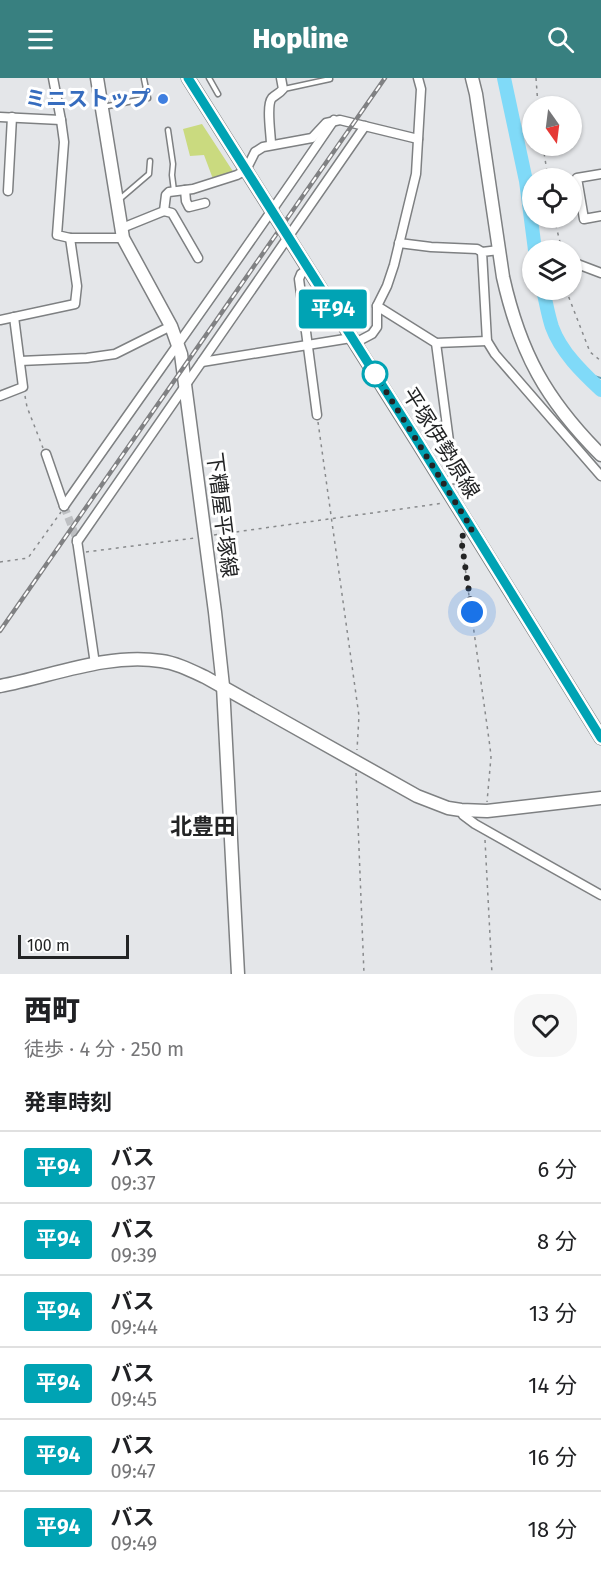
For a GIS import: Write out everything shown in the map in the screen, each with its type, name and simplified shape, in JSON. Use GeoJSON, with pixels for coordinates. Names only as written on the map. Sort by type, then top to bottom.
{"type":"FeatureCollection","features":[{"type":"Feature","properties":{"kind":"main road","name":"下糟屋平塚線"},"geometry":{"type":"LineString","coordinates":[[97,78],[122,233],[171,326],[178,344],[186,384],[223,686],[238,974]]}},
{"type":"Feature","properties":{"kind":"main road","name":"平塚伊勢原線"},"geometry":{"type":"LineString","coordinates":[[188,78],[443,482],[601,738]]}},
{"type":"Feature","properties":{"kind":"main road"},"geometry":{"type":"LineString","coordinates":[[472,78],[499,250],[517,331],[544,387],[601,455]]}},
{"type":"Feature","properties":{"kind":"main road"},"geometry":{"type":"LineString","coordinates":[[0,686],[95,664],[127,660],[162,661],[183,666],[223,686],[435,804],[461,810],[487,811],[601,798]]}},
{"type":"Feature","properties":{"kind":"street"},"geometry":{"type":"LineString","coordinates":[[53,78],[64,142],[57,236],[70,238],[122,233],[164,211],[172,213],[198,258]]}},
{"type":"Feature","properties":{"kind":"street"},"geometry":{"type":"LineString","coordinates":[[272,144],[269,106],[272,99],[284,89],[281,78]]}},
{"type":"Feature","properties":{"kind":"street"},"geometry":{"type":"LineString","coordinates":[[202,362],[353,340],[372,334],[377,327],[377,306],[387,286],[416,174],[421,88],[418,78]]}},
{"type":"Feature","properties":{"kind":"street"},"geometry":{"type":"LineString","coordinates":[[0,117],[61,120]]}},
{"type":"Feature","properties":{"kind":"street"},"geometry":{"type":"LineString","coordinates":[[8,191],[12,117]]}},
{"type":"Feature","properties":{"kind":"street"},"geometry":{"type":"LineString","coordinates":[[164,211],[166,195],[169,192],[185,190],[237,175],[246,171],[255,152],[263,147],[312,138],[326,123],[334,120],[418,139]]}},
{"type":"Feature","properties":{"kind":"street"},"geometry":{"type":"LineString","coordinates":[[64,506],[334,120]]}},
{"type":"Feature","properties":{"kind":"street"},"geometry":{"type":"LineString","coordinates":[[95,664],[77,541],[365,126]]}},
{"type":"Feature","properties":{"kind":"street"},"geometry":{"type":"LineString","coordinates":[[601,174],[577,178],[584,219],[601,216]]}},
{"type":"Feature","properties":{"kind":"street"},"geometry":{"type":"LineString","coordinates":[[185,190],[189,207],[205,203]]}},
{"type":"Feature","properties":{"kind":"street"},"geometry":{"type":"LineString","coordinates":[[0,320],[75,304],[76,286],[70,238]]}},
{"type":"Feature","properties":{"kind":"street"},"geometry":{"type":"LineString","coordinates":[[399,243],[431,248],[477,249],[482,252],[499,250]]}},
{"type":"Feature","properties":{"kind":"street"},"geometry":{"type":"LineString","coordinates":[[482,252],[487,341],[495,354],[601,476]]}},
{"type":"Feature","properties":{"kind":"street"},"geometry":{"type":"LineString","coordinates":[[582,266],[601,273]]}},
{"type":"Feature","properties":{"kind":"street"},"geometry":{"type":"LineString","coordinates":[[309,268],[301,274],[299,279],[317,415]]}},
{"type":"Feature","properties":{"kind":"street"},"geometry":{"type":"LineString","coordinates":[[377,306],[436,343],[487,341]]}},
{"type":"Feature","properties":{"kind":"street"},"geometry":{"type":"LineString","coordinates":[[0,396],[23,387],[14,317]]}},
{"type":"Feature","properties":{"kind":"street"},"geometry":{"type":"LineString","coordinates":[[20,361],[87,358],[115,354],[171,326]]}},
{"type":"Feature","properties":{"kind":"street"},"geometry":{"type":"LineString","coordinates":[[436,343],[454,479],[443,482]]}},
{"type":"Feature","properties":{"kind":"street"},"geometry":{"type":"LineString","coordinates":[[46,454],[64,506]]}},
{"type":"Feature","properties":{"kind":"street"},"geometry":{"type":"LineString","coordinates":[[461,810],[463,815],[485,829],[601,895]]}},
{"type":"Feature","properties":{"kind":"lane"},"geometry":{"type":"LineString","coordinates":[[209,78],[218,94]]}},
{"type":"Feature","properties":{"kind":"lane"},"geometry":{"type":"LineString","coordinates":[[102,107],[148,98],[144,79]]}},
{"type":"Feature","properties":{"kind":"lane"},"geometry":{"type":"LineString","coordinates":[[284,89],[330,79]]}},
{"type":"Feature","properties":{"kind":"lane"},"geometry":{"type":"LineString","coordinates":[[168,130],[174,192]]}},
{"type":"Feature","properties":{"kind":"lane"},"geometry":{"type":"LineString","coordinates":[[117,201],[149,174],[150,161]]}},
{"type":"Feature","properties":{"kind":"path"},"geometry":{"type":"LineString","coordinates":[[536,78],[537,96]]}},
{"type":"Feature","properties":{"kind":"path"},"geometry":{"type":"LineString","coordinates":[[570,300],[590,352],[601,361]]}},
{"type":"Feature","properties":{"kind":"path"},"geometry":{"type":"LineString","coordinates":[[23,387],[27,407],[46,454]]}},
{"type":"Feature","properties":{"kind":"path"},"geometry":{"type":"LineString","coordinates":[[317,415],[359,716],[356,761],[364,974]]}},
{"type":"Feature","properties":{"kind":"path"},"geometry":{"type":"LineString","coordinates":[[79,552],[333,519],[446,502],[453,498]]}},
{"type":"Feature","properties":{"kind":"path"},"geometry":{"type":"LineString","coordinates":[[28,558],[64,506]]}},
{"type":"Feature","properties":{"kind":"path"},"geometry":{"type":"LineString","coordinates":[[472,529],[461,538],[491,757],[487,811]]}},
{"type":"Feature","properties":{"kind":"path"},"geometry":{"type":"LineString","coordinates":[[0,562],[35,558]]}},
{"type":"Feature","properties":{"kind":"path"},"geometry":{"type":"LineString","coordinates":[[485,829],[492,974]]}},
{"type":"Feature","properties":{"kind":"green space"},"geometry":{"type":"Polygon","coordinates":[[[202,124],[234,173],[213,179],[204,155],[190,156],[183,129],[202,124]]]}},
{"type":"Feature","properties":{"kind":"waterway"},"geometry":{"type":"LineString","coordinates":[[504,78],[526,181],[534,240]]}},
{"type":"Feature","properties":{"kind":"waterway"},"geometry":{"type":"LineString","coordinates":[[545,300],[552,327],[561,345],[601,390]]}},
{"type":"Feature","properties":{"kind":"waterway"},"geometry":{"type":"LineString","coordinates":[[581,372],[601,378]]}},
{"type":"Feature","properties":{"kind":"tunnel"},"geometry":{"type":"LineString","coordinates":[[64,506],[77,540]]}},
{"type":"Feature","properties":{"kind":"railway"},"geometry":{"type":"LineString","coordinates":[[0,631],[385,78]]}},
{"type":"Feature","properties":{"kind":"bus line","name":"平94"},"geometry":{"type":"LineString","coordinates":[[188,78],[418,442],[601,738]]}},
{"type":"Feature","properties":{"kind":"place","name":"ミニストップ"},"geometry":{"type":"Point","coordinates":[163,99]}},
{"type":"Feature","properties":{"kind":"district","name":"北豊田"},"geometry":{"type":"Point","coordinates":[203,826]}},
{"type":"Feature","properties":{"kind":"route"},"geometry":{"type":"LineString","coordinates":[[375,374],[472,529],[461,538],[472,612]]}}]}
